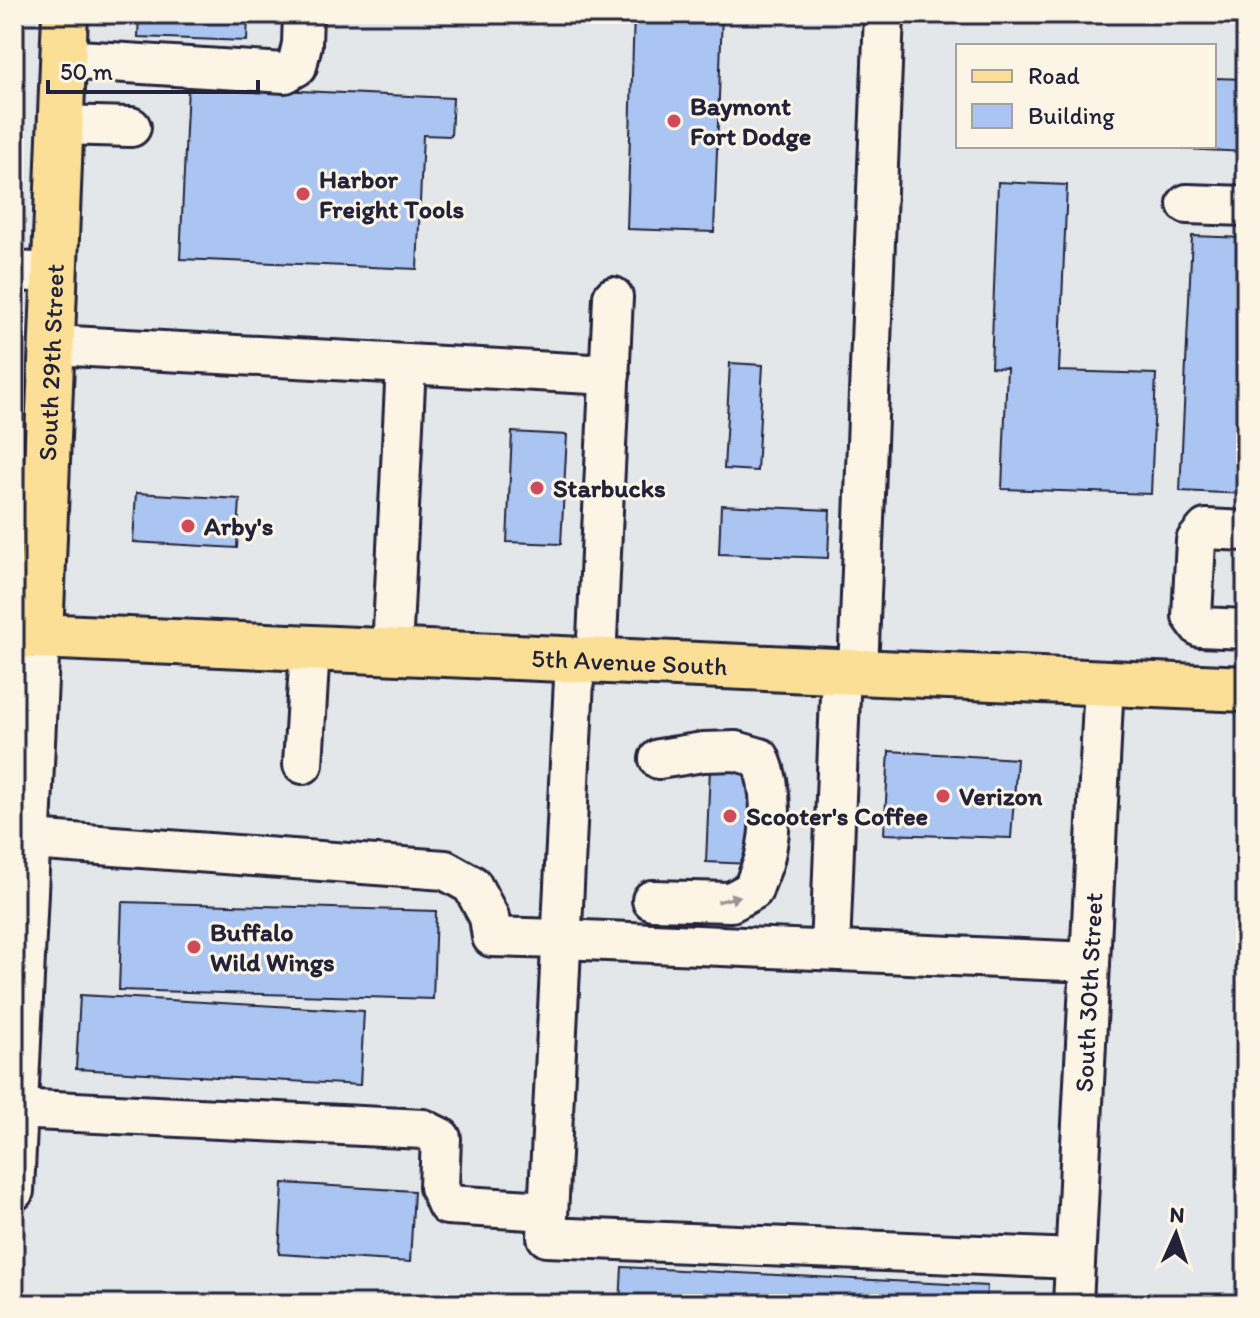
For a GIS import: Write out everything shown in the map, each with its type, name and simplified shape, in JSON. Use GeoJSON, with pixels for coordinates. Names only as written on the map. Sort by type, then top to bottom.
{"type":"FeatureCollection","features":[{"type":"Feature","properties":{"kind":"main road","name":"South 29th Street"},"geometry":{"type":"LineString","coordinates":[[27,635],[53,345],[35,272],[60,125],[65,14]]}},
{"type":"Feature","properties":{"kind":"main road","name":"5th Avenue South"},"geometry":{"type":"LineString","coordinates":[[27,635],[1246,689]]}},
{"type":"Feature","properties":{"kind":"street"},"geometry":{"type":"LineString","coordinates":[[63,59],[285,73],[297,66],[302,44],[303,14]]}},
{"type":"Feature","properties":{"kind":"street"},"geometry":{"type":"LineString","coordinates":[[830,950],[850,671],[884,14]]}},
{"type":"Feature","properties":{"kind":"street"},"geometry":{"type":"LineString","coordinates":[[60,125],[131,127]]}},
{"type":"Feature","properties":{"kind":"street"},"geometry":{"type":"LineString","coordinates":[[1187,204],[1246,206]]}},
{"type":"Feature","properties":{"kind":"street"},"geometry":{"type":"LineString","coordinates":[[613,297],[610,375],[561,939],[547,1237],[1075,1259]]}},
{"type":"Feature","properties":{"kind":"street"},"geometry":{"type":"LineString","coordinates":[[53,345],[610,375]]}},
{"type":"Feature","properties":{"kind":"street"},"geometry":{"type":"LineString","coordinates":[[392,651],[406,364]]}},
{"type":"Feature","properties":{"kind":"street"},"geometry":{"type":"LineString","coordinates":[[1246,531],[1206,529],[1196,541],[1192,616],[1200,627],[1246,629]]}},
{"type":"Feature","properties":{"kind":"street","name":"South 29th Street"},"geometry":{"type":"LineString","coordinates":[[14,1191],[31,840],[27,635]]}},
{"type":"Feature","properties":{"kind":"street"},"geometry":{"type":"LineString","coordinates":[[303,764],[310,648]]}},
{"type":"Feature","properties":{"kind":"street","name":"South 30th Street"},"geometry":{"type":"LineString","coordinates":[[1073,1304],[1104,682]]}},
{"type":"Feature","properties":{"kind":"street"},"geometry":{"type":"LineString","coordinates":[[652,900],[731,902],[753,890],[764,860],[770,820],[766,772],[760,758],[736,751],[703,752],[659,759]]}},
{"type":"Feature","properties":{"kind":"street"},"geometry":{"type":"LineString","coordinates":[[31,840],[445,870],[472,885],[489,917],[492,937],[1090,962]]}},
{"type":"Feature","properties":{"kind":"street"},"geometry":{"type":"LineString","coordinates":[[16,1109],[423,1129],[441,1138],[439,1187],[447,1205],[548,1211]]}},
{"type":"Feature","properties":{"kind":"building"},"geometry":{"type":"Polygon","coordinates":[[[139,14],[248,14],[247,41],[138,37],[139,14]]]}},
{"type":"Feature","properties":{"kind":"building","name":"Baymont Fort Dodge"},"geometry":{"type":"Polygon","coordinates":[[[634,14],[722,14],[714,232],[627,229],[634,14]]]}},
{"type":"Feature","properties":{"kind":"building"},"geometry":{"type":"Polygon","coordinates":[[[1216,78],[1246,79],[1246,152],[1184,149],[1216,148],[1216,78]]]}},
{"type":"Feature","properties":{"kind":"building"},"geometry":{"type":"Polygon","coordinates":[[[188,86],[453,98],[451,136],[423,135],[417,269],[180,259],[188,86]]]}},
{"type":"Feature","properties":{"kind":"building"},"geometry":{"type":"Polygon","coordinates":[[[998,182],[1067,185],[1059,371],[1156,374],[1151,494],[1002,489],[1007,368],[991,367],[998,182]]]}},
{"type":"Feature","properties":{"kind":"building"},"geometry":{"type":"Polygon","coordinates":[[[1192,236],[1246,238],[1246,494],[1180,491],[1192,236]]]}},
{"type":"Feature","properties":{"kind":"building"},"geometry":{"type":"Polygon","coordinates":[[[730,363],[763,365],[757,471],[724,469],[730,363]]]}},
{"type":"Feature","properties":{"kind":"building","name":"Starbucks"},"geometry":{"type":"Polygon","coordinates":[[[512,432],[567,435],[561,544],[507,542],[512,432]]]}},
{"type":"Feature","properties":{"kind":"building"},"geometry":{"type":"Polygon","coordinates":[[[136,493],[240,499],[237,548],[133,542],[136,493]]]}},
{"type":"Feature","properties":{"kind":"building"},"geometry":{"type":"Polygon","coordinates":[[[721,505],[830,510],[828,558],[719,554],[721,505]]]}},
{"type":"Feature","properties":{"kind":"building"},"geometry":{"type":"Polygon","coordinates":[[[889,751],[1017,759],[1011,838],[884,834],[889,751]]]}},
{"type":"Feature","properties":{"kind":"building","name":"Scooter's Coffee"},"geometry":{"type":"Polygon","coordinates":[[[710,768],[755,770],[751,864],[706,862],[710,768]]]}},
{"type":"Feature","properties":{"kind":"building"},"geometry":{"type":"Polygon","coordinates":[[[122,902],[436,911],[433,999],[119,990],[122,902]]]}},
{"type":"Feature","properties":{"kind":"building"},"geometry":{"type":"Polygon","coordinates":[[[80,995],[364,1011],[360,1085],[76,1069],[80,995]]]}},
{"type":"Feature","properties":{"kind":"building"},"geometry":{"type":"Polygon","coordinates":[[[283,1183],[414,1191],[410,1262],[279,1254],[283,1183]]]}},
{"type":"Feature","properties":{"kind":"building"},"geometry":{"type":"Polygon","coordinates":[[[622,1267],[987,1286],[986,1304],[620,1304],[622,1267]]]}},
{"type":"Feature","properties":{"kind":"place","name":"Baymont Fort Dodge"},"geometry":{"type":"Point","coordinates":[674,121]}},
{"type":"Feature","properties":{"kind":"place","name":"Harbor Freight Tools"},"geometry":{"type":"Point","coordinates":[303,194]}},
{"type":"Feature","properties":{"kind":"place","name":"Starbucks"},"geometry":{"type":"Point","coordinates":[537,488]}},
{"type":"Feature","properties":{"kind":"place","name":"Arby's"},"geometry":{"type":"Point","coordinates":[188,526]}},
{"type":"Feature","properties":{"kind":"place","name":"Verizon"},"geometry":{"type":"Point","coordinates":[943,796]}},
{"type":"Feature","properties":{"kind":"place","name":"Scooter's Coffee"},"geometry":{"type":"Point","coordinates":[730,816]}},
{"type":"Feature","properties":{"kind":"place","name":"Buffalo Wild Wings"},"geometry":{"type":"Point","coordinates":[194,947]}}]}
